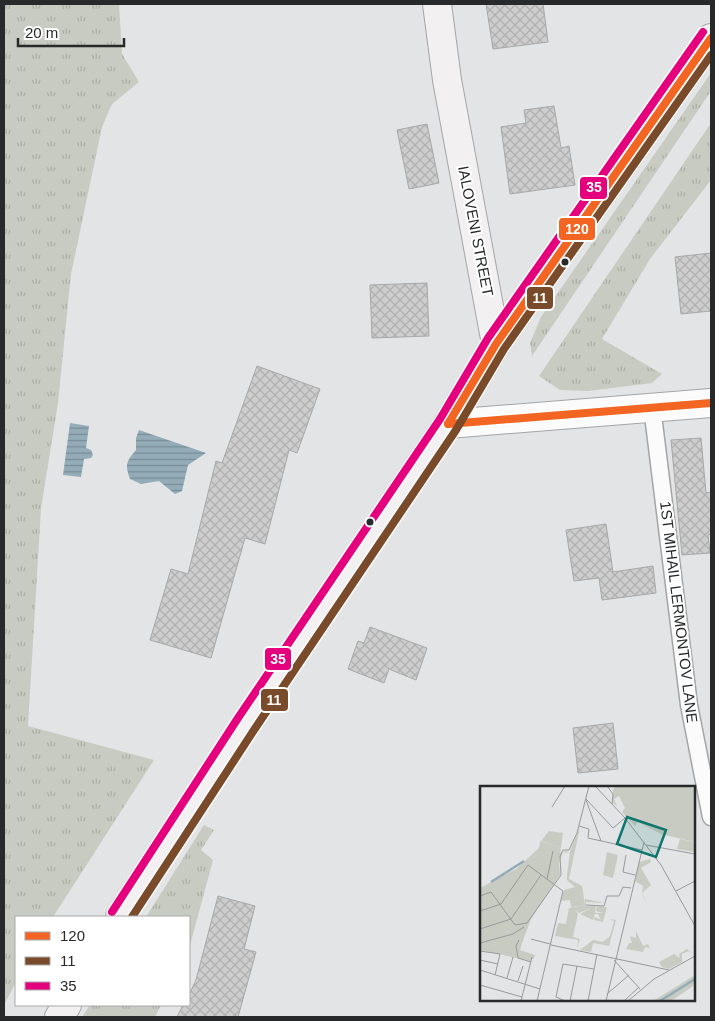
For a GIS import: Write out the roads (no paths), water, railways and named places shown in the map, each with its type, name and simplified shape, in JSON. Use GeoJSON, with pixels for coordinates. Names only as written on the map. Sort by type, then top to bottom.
{"type":"FeatureCollection","features":[{"type":"Feature","properties":{"kind":"street","name":"IALOVENI STREET"},"geometry":{"type":"LineString","coordinates":[[437,4],[447,80],[496,344]]}},
{"type":"Feature","properties":{"kind":"street"},"geometry":{"type":"LineString","coordinates":[[121,916],[241,732],[448,424],[496,344],[711,38]]}},
{"type":"Feature","properties":{"kind":"street"},"geometry":{"type":"LineString","coordinates":[[448,424],[711,402]]}},
{"type":"Feature","properties":{"kind":"street"},"geometry":{"type":"LineString","coordinates":[[60,1017],[66,1006]]}},
{"type":"Feature","properties":{"kind":"lane","name":"1ST MIHAIL LERMONTOV LANE"},"geometry":{"type":"LineString","coordinates":[[652,407],[689,705],[711,816]]}},
{"type":"Feature","properties":{"kind":"water"},"geometry":{"type":"Polygon","coordinates":[[[70,423],[89,426],[86,448],[91,450],[93,455],[91,458],[84,459],[81,477],[63,475],[70,423]]]}},
{"type":"Feature","properties":{"kind":"water"},"geometry":{"type":"Polygon","coordinates":[[[139,430],[206,453],[188,465],[182,491],[175,494],[159,481],[141,484],[130,479],[127,463],[136,450],[136,438],[139,430]]]}}]}
